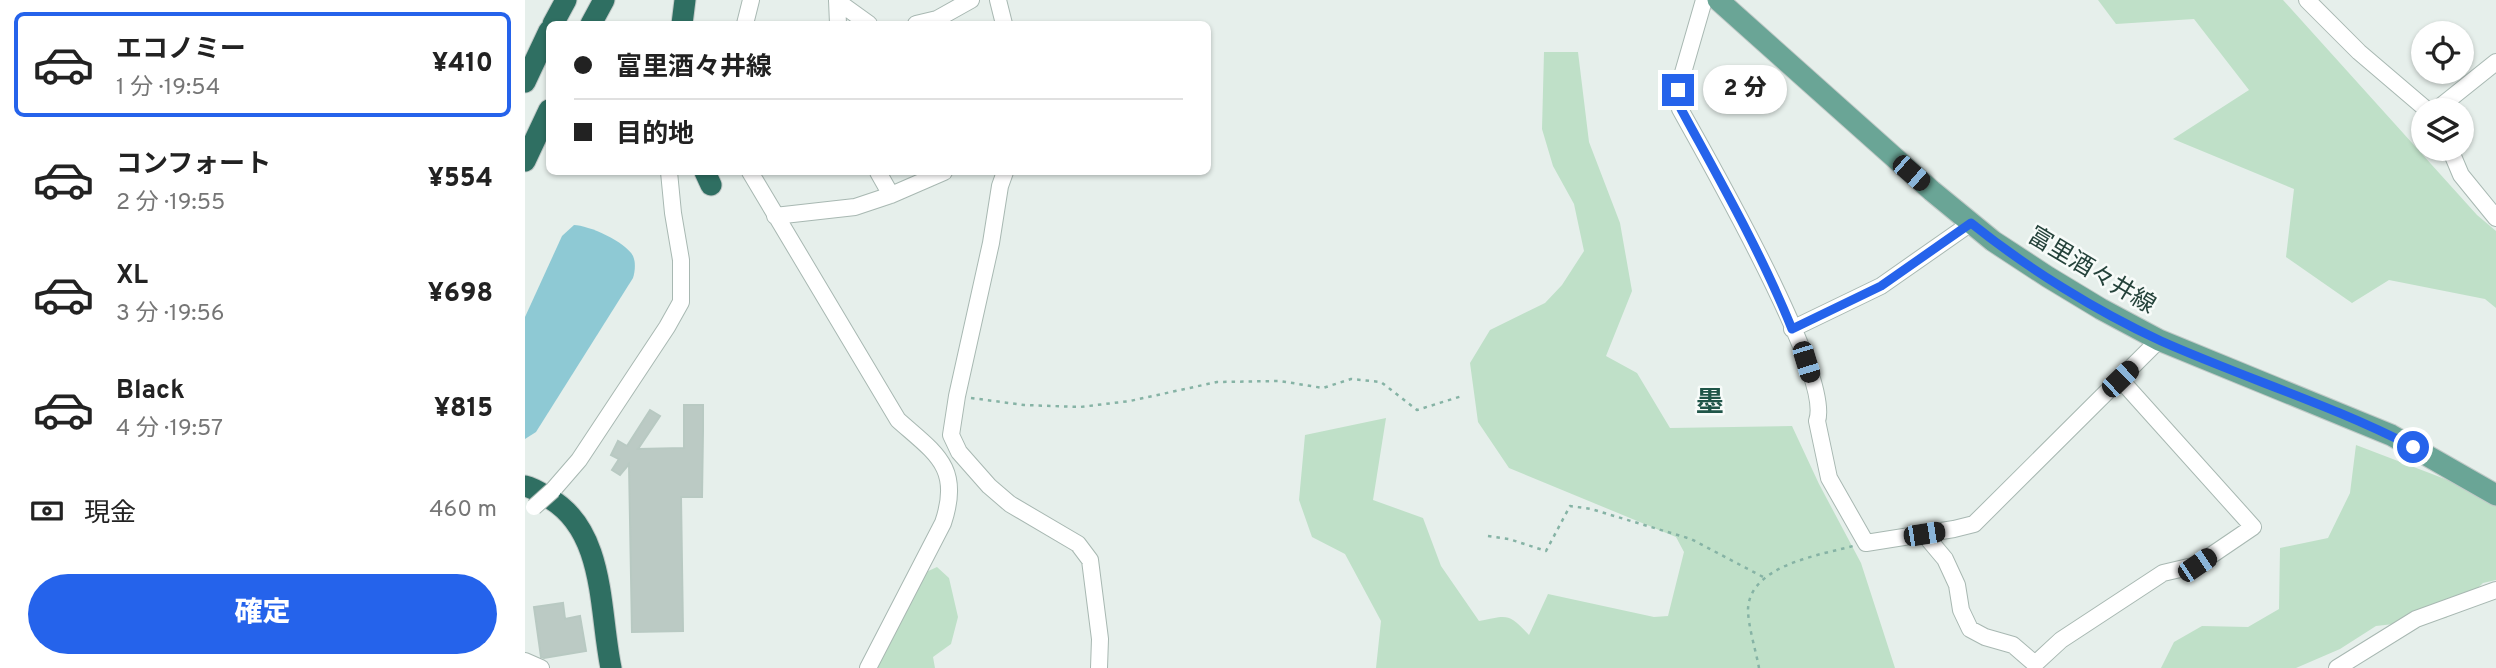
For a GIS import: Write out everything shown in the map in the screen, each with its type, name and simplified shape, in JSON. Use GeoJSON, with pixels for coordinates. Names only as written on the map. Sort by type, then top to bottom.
{"type":"FeatureCollection","features":[{"type":"Feature","properties":{"kind":"highway"},"geometry":{"type":"LineString","coordinates":[[555,21],[566,0]]}},
{"type":"Feature","properties":{"kind":"highway"},"geometry":{"type":"LineString","coordinates":[[593,21],[604,0]]}},
{"type":"Feature","properties":{"kind":"highway"},"geometry":{"type":"LineString","coordinates":[[682,21],[685,0]]}},
{"type":"Feature","properties":{"kind":"highway"},"geometry":{"type":"LineString","coordinates":[[525,82],[546,37]]}},
{"type":"Feature","properties":{"kind":"highway"},"geometry":{"type":"LineString","coordinates":[[525,161],[546,116]]}},
{"type":"Feature","properties":{"kind":"highway"},"geometry":{"type":"LineString","coordinates":[[525,486],[563,506],[582,531],[590,548],[597,580],[611,668]]}},
{"type":"Feature","properties":{"kind":"main road","name":"富里酒々井線"},"geometry":{"type":"LineString","coordinates":[[1718,0],[1871,138],[1971,223],[1993,241],[2059,284],[2159,340],[2391,435],[2496,495]]}},
{"type":"Feature","properties":{"kind":"street"},"geometry":{"type":"LineString","coordinates":[[746,21],[751,0]]}},
{"type":"Feature","properties":{"kind":"street"},"geometry":{"type":"LineString","coordinates":[[837,0],[838,21]]}},
{"type":"Feature","properties":{"kind":"street"},"geometry":{"type":"LineString","coordinates":[[837,0],[865,21]]}},
{"type":"Feature","properties":{"kind":"street"},"geometry":{"type":"LineString","coordinates":[[929,21],[971,0]]}},
{"type":"Feature","properties":{"kind":"street"},"geometry":{"type":"LineString","coordinates":[[998,0],[1003,21]]}},
{"type":"Feature","properties":{"kind":"street"},"geometry":{"type":"LineString","coordinates":[[1704,0],[1678,90],[1681,109],[1777,291],[1813,388],[1829,478],[1866,543],[1975,524],[2159,340]]}},
{"type":"Feature","properties":{"kind":"street"},"geometry":{"type":"LineString","coordinates":[[2307,0],[2359,52],[2413,98]]}},
{"type":"Feature","properties":{"kind":"street"},"geometry":{"type":"LineString","coordinates":[[2451,98],[2496,62]]}},
{"type":"Feature","properties":{"kind":"street"},"geometry":{"type":"LineString","coordinates":[[2455,161],[2461,175],[2496,218]]}},
{"type":"Feature","properties":{"kind":"street"},"geometry":{"type":"LineString","coordinates":[[530,510],[553,490],[579,460],[681,302],[681,260],[669,175]]}},
{"type":"Feature","properties":{"kind":"street"},"geometry":{"type":"LineString","coordinates":[[752,175],[898,420],[925,442],[939,457],[944,469],[949,493],[948,509],[918,575],[868,668]]}},
{"type":"Feature","properties":{"kind":"street"},"geometry":{"type":"LineString","coordinates":[[880,175],[891,195]]}},
{"type":"Feature","properties":{"kind":"street"},"geometry":{"type":"LineString","coordinates":[[775,216],[855,206],[891,195],[937,175]]}},
{"type":"Feature","properties":{"kind":"street"},"geometry":{"type":"LineString","coordinates":[[1004,175],[951,435],[959,452],[989,486],[1010,504],[1079,544],[1090,560],[1100,639],[1099,668]]}},
{"type":"Feature","properties":{"kind":"street"},"geometry":{"type":"LineString","coordinates":[[1792,329],[1881,286],[1971,223]]}},
{"type":"Feature","properties":{"kind":"street"},"geometry":{"type":"LineString","coordinates":[[1924,534],[1945,559],[1957,585],[1961,610],[1970,629],[1985,637],[2013,645],[2035,664],[2061,640],[2163,573],[2197,565],[2253,527],[2120,379]]}},
{"type":"Feature","properties":{"kind":"street"},"geometry":{"type":"LineString","coordinates":[[925,442],[951,435]]}},
{"type":"Feature","properties":{"kind":"street"},"geometry":{"type":"LineString","coordinates":[[2337,668],[2416,619],[2496,590]]}},
{"type":"Feature","properties":{"kind":"street"},"geometry":{"type":"LineString","coordinates":[[525,661],[541,668]]}},
{"type":"Feature","properties":{"kind":"path"},"geometry":{"type":"LineString","coordinates":[[957,396],[1024,405],[1080,407],[1130,401],[1217,382],[1280,381],[1323,388],[1351,379],[1381,382],[1417,410],[1462,396]]}},
{"type":"Feature","properties":{"kind":"path"},"geometry":{"type":"LineString","coordinates":[[1488,536],[1509,539],[1546,551],[1570,506],[1591,509],[1691,539],[1765,578]]}},
{"type":"Feature","properties":{"kind":"path"},"geometry":{"type":"LineString","coordinates":[[1759,668],[1748,608],[1755,591],[1765,578],[1790,562],[1866,543]]}},
{"type":"Feature","properties":{"kind":"green space"},"geometry":{"type":"Polygon","coordinates":[[[2098,0],[2283,0],[2411,142],[2411,161],[2428,161],[2477,215],[2496,231],[2496,308],[2485,299],[2389,280],[2352,303],[2286,257],[2294,189],[2173,139],[2249,90],[2194,19],[2116,24],[2098,0]]]}},
{"type":"Feature","properties":{"kind":"green space"},"geometry":{"type":"Polygon","coordinates":[[[1544,52],[1578,52],[1589,142],[1620,223],[1632,291],[1606,356],[1637,373],[1670,428],[1792,426],[1861,563],[1895,668],[1376,668],[1381,621],[1345,554],[1312,537],[1299,500],[1305,435],[1386,418],[1373,500],[1423,518],[1441,566],[1479,621],[1502,617],[1512,619],[1529,635],[1548,594],[1654,617],[1668,616],[1684,552],[1676,537],[1509,468],[1478,422],[1470,363],[1490,330],[1545,303],[1562,285],[1584,251],[1574,204],[1553,166],[1542,129],[1544,52]]]}},
{"type":"Feature","properties":{"kind":"green space"},"geometry":{"type":"Polygon","coordinates":[[[2356,445],[2474,490],[2496,490],[2496,580],[2483,583],[2446,618],[2376,626],[2340,649],[2296,668],[2161,668],[2174,642],[2202,626],[2248,627],[2279,609],[2280,548],[2328,538],[2350,493],[2356,445]]]}},
{"type":"Feature","properties":{"kind":"green space"},"geometry":{"type":"Polygon","coordinates":[[[937,567],[949,578],[958,617],[951,644],[933,657],[935,668],[874,668],[924,573],[937,567]]]}},
{"type":"Feature","properties":{"kind":"water"},"geometry":{"type":"Polygon","coordinates":[[[574,225],[597,231],[623,245],[633,256],[634,275],[536,432],[525,439],[525,317],[562,236],[574,225]]]}},
{"type":"Feature","properties":{"kind":"building"},"geometry":{"type":"Polygon","coordinates":[[[684,405],[703,405],[703,431],[702,497],[681,497],[683,631],[632,632],[629,464],[620,475],[612,470],[619,459],[611,455],[618,441],[627,446],[650,410],[660,416],[638,449],[684,448],[684,405]]]}},
{"type":"Feature","properties":{"kind":"building"},"geometry":{"type":"Polygon","coordinates":[[[563,603],[565,619],[580,616],[586,651],[541,657],[534,607],[563,603]]]}},
{"type":"Feature","properties":{"kind":"district","name":"墨"},"geometry":{"type":"Point","coordinates":[1710,401]}},
{"type":"Feature","properties":{"kind":"route"},"geometry":{"type":"LineString","coordinates":[[1678,90],[1681,109],[1747,230],[1792,329],[1881,286],[1971,223],[1993,241],[2048,277],[2159,340],[2332,410],[2413,447]]}}]}
